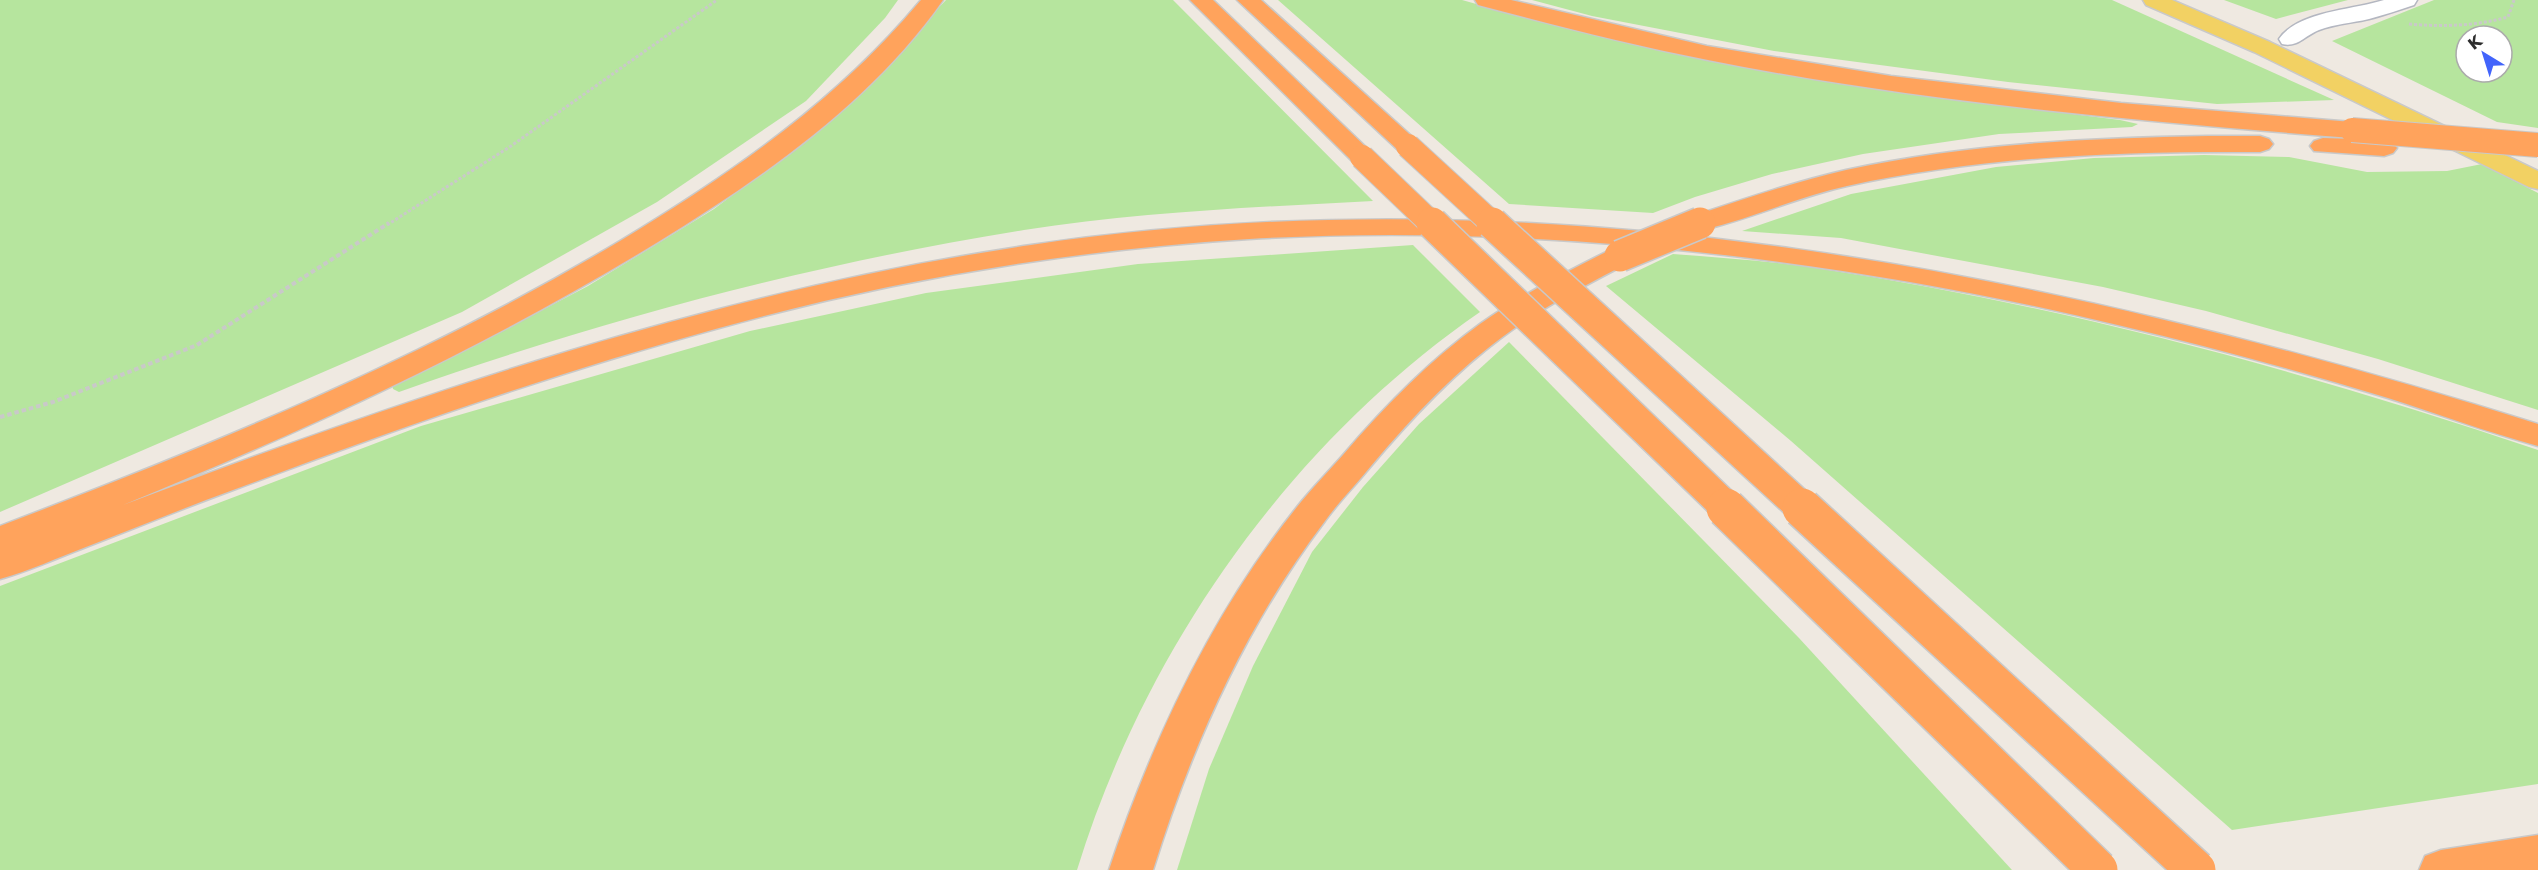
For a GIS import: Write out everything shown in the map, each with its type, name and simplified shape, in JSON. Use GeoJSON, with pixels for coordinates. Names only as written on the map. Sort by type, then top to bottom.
{"type":"FeatureCollection","features":[{"type":"Feature","properties":{"kind":"highway"},"geometry":{"type":"LineString","coordinates":[[0,540],[141,486],[309,413],[470,337],[572,282],[722,189],[794,136],[846,93],[888,52],[932,0]]}},
{"type":"Feature","properties":{"kind":"highway"},"geometry":{"type":"LineString","coordinates":[[1201,0],[1362,157],[1514,300],[2097,870]]}},
{"type":"Feature","properties":{"kind":"highway"},"geometry":{"type":"LineString","coordinates":[[1248,0],[2196,870]]}},
{"type":"Feature","properties":{"kind":"highway"},"geometry":{"type":"LineString","coordinates":[[1486,0],[1736,58],[1869,80],[2125,112],[2538,145]]}},
{"type":"Feature","properties":{"kind":"highway"},"geometry":{"type":"LineString","coordinates":[[1131,870],[1160,788],[1201,688],[1260,588],[1307,519],[1385,428],[1439,373],[1490,331],[1544,295],[1620,256],[1703,222],[1845,178],[2019,150],[2203,143],[2384,148],[2538,160]]}},
{"type":"Feature","properties":{"kind":"highway"},"geometry":{"type":"LineString","coordinates":[[0,566],[309,448],[433,404],[580,357],[698,323],[920,272],[1161,238],[1291,229],[1394,226],[1594,236],[1760,251],[1861,265],[2029,296],[2217,339],[2362,379],[2538,435]]}},
{"type":"Feature","properties":{"kind":"highway"},"geometry":{"type":"LineString","coordinates":[[2441,870],[2538,855]]}},
{"type":"Feature","properties":{"kind":"main road"},"geometry":{"type":"LineString","coordinates":[[2154,0],[2262,47],[2538,181]]}},
{"type":"Feature","properties":{"kind":"main road"},"geometry":{"type":"LineString","coordinates":[[2194,0],[2289,39],[2420,99]]}},
{"type":"Feature","properties":{"kind":"main road"},"geometry":{"type":"LineString","coordinates":[[2262,47],[2289,39]]}},
{"type":"Feature","properties":{"kind":"main road"},"geometry":{"type":"LineString","coordinates":[[2452,114],[2538,155]]}},
{"type":"Feature","properties":{"kind":"street"},"geometry":{"type":"LineString","coordinates":[[2289,39],[2324,33],[2368,12],[2406,0]]}},
{"type":"Feature","properties":{"kind":"path"},"geometry":{"type":"LineString","coordinates":[[0,417],[53,402],[198,345],[511,146],[717,0]]}},
{"type":"Feature","properties":{"kind":"path"},"geometry":{"type":"LineString","coordinates":[[2368,12],[2397,23],[2435,27],[2481,25],[2508,17],[2514,0]]}},
{"type":"Feature","properties":{"kind":"green space"},"geometry":{"type":"Polygon","coordinates":[[[0,0],[898,0],[885,18],[806,101],[657,202],[462,312],[0,512],[0,0]]]}},
{"type":"Feature","properties":{"kind":"green space"},"geometry":{"type":"Polygon","coordinates":[[[946,0],[1173,0],[1373,201],[1199,211],[1111,219],[1024,230],[944,244],[786,277],[708,297],[552,341],[399,392],[393,389],[392,383],[464,351],[588,286],[714,209],[827,124],[946,0]]]}},
{"type":"Feature","properties":{"kind":"green space"},"geometry":{"type":"Polygon","coordinates":[[[1278,0],[1462,0],[1670,52],[1788,74],[1904,93],[2138,124],[2132,127],[1999,134],[1863,154],[1772,174],[1695,197],[1653,213],[1509,204],[1278,0]]]}},
{"type":"Feature","properties":{"kind":"green space"},"geometry":{"type":"Polygon","coordinates":[[[1532,0],[2112,0],[2334,100],[2217,104],[2008,82],[1774,51],[1592,16],[1532,0]]]}},
{"type":"Feature","properties":{"kind":"green space"},"geometry":{"type":"Polygon","coordinates":[[[2224,0],[2348,0],[2276,19],[2224,0]]]}},
{"type":"Feature","properties":{"kind":"green space"},"geometry":{"type":"Polygon","coordinates":[[[2434,0],[2538,0],[2538,128],[2497,122],[2332,41],[2434,0]]]}},
{"type":"Feature","properties":{"kind":"green space"},"geometry":{"type":"Polygon","coordinates":[[[2204,155],[2289,157],[2367,172],[2447,171],[2482,164],[2538,193],[2538,410],[2378,359],[2206,311],[2103,287],[1841,238],[1742,231],[1851,194],[1996,167],[2094,158],[2204,155]]]}},
{"type":"Feature","properties":{"kind":"green space"},"geometry":{"type":"Polygon","coordinates":[[[1413,245],[1480,312],[1411,365],[1346,424],[1286,488],[1232,558],[1184,631],[1142,708],[1106,788],[1077,870],[0,870],[0,586],[421,426],[750,331],[926,293],[1138,264],[1413,245]]]}},
{"type":"Feature","properties":{"kind":"green space"},"geometry":{"type":"Polygon","coordinates":[[[1673,254],[1822,269],[1913,284],[2094,322],[2273,368],[2538,450],[2538,784],[2232,830],[1791,441],[1606,286],[1673,254]]]}},
{"type":"Feature","properties":{"kind":"green space"},"geometry":{"type":"Polygon","coordinates":[[[1509,342],[1799,638],[2012,870],[1177,870],[1209,769],[1253,666],[1312,552],[1363,487],[1419,424],[1509,342]]]}}]}
